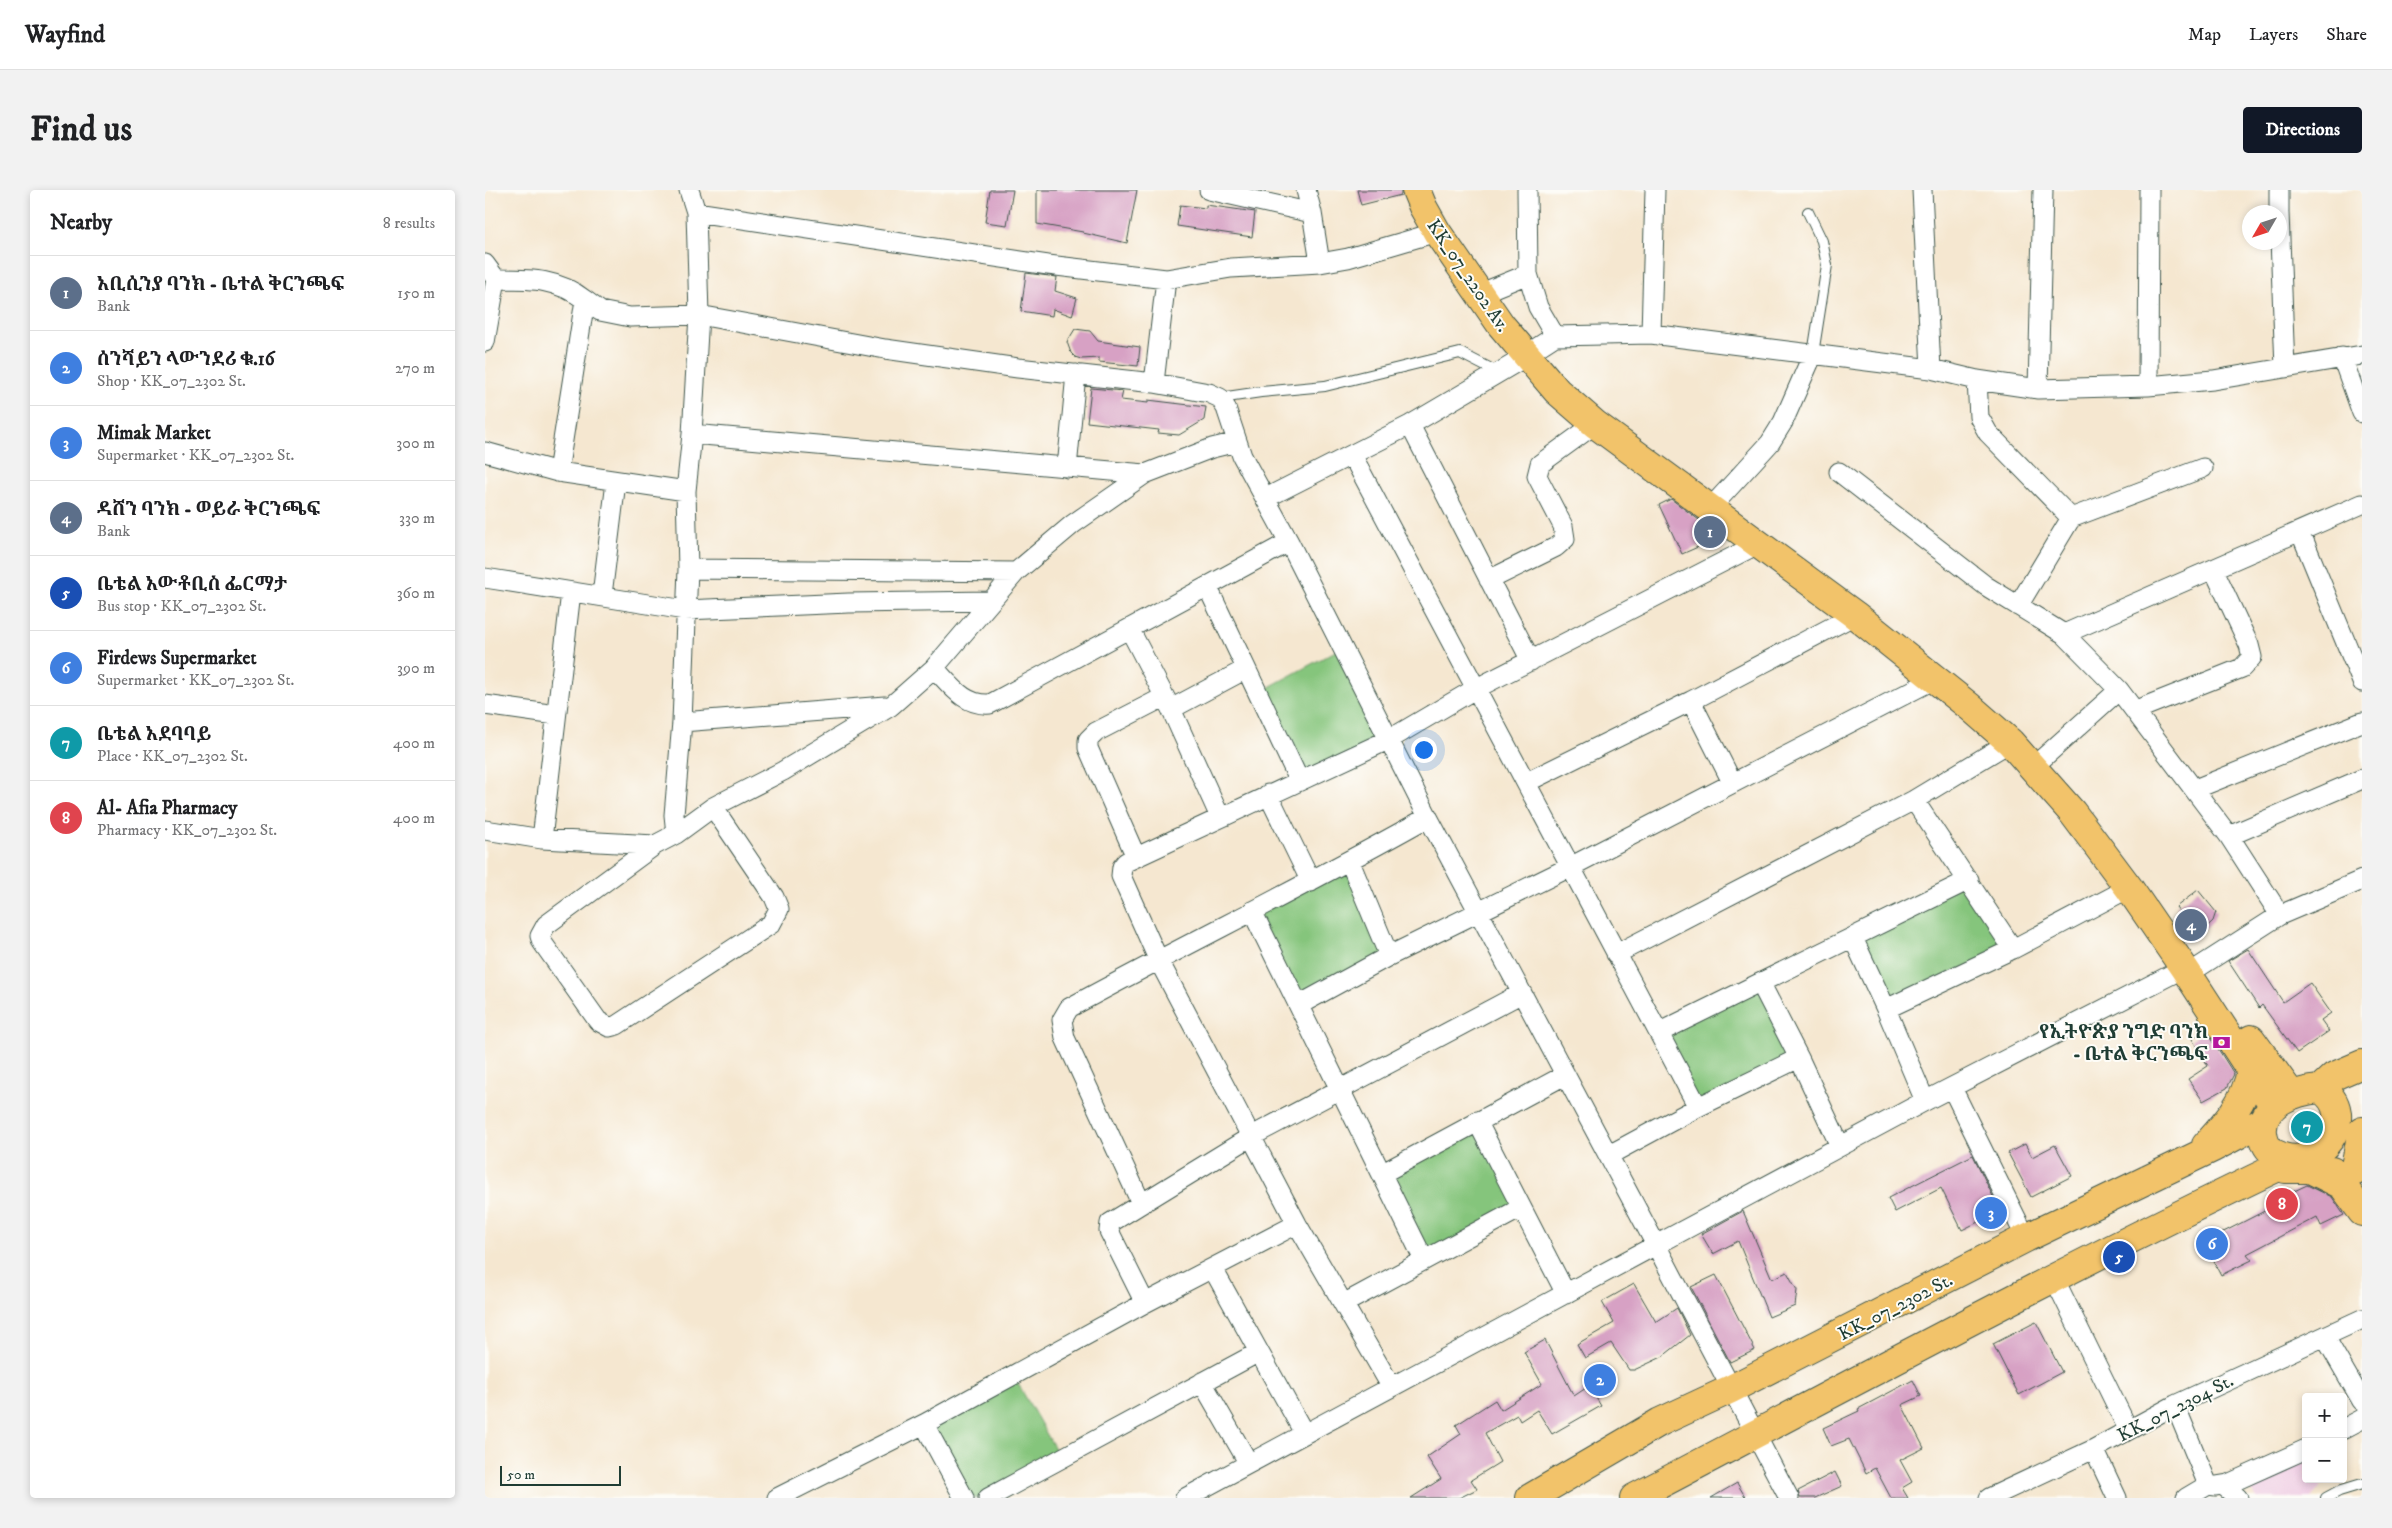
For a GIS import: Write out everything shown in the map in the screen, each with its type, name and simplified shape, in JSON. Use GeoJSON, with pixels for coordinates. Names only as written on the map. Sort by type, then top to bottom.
{"type":"FeatureCollection","features":[{"type":"Feature","properties":{"kind":"main road","name":"KK_07_2202 Av."},"geometry":{"type":"LineString","coordinates":[[1416,190],[1437,232],[1501,325],[1540,346]]}},
{"type":"Feature","properties":{"kind":"main road"},"geometry":{"type":"LineString","coordinates":[[1430,190],[1435,204],[1472,266],[1540,346],[1574,390],[1644,449],[1897,633],[2003,717],[2043,758],[2124,860],[2192,968],[2262,1070],[2276,1107],[2264,1140],[2271,1151],[2337,1140]]}},
{"type":"Feature","properties":{"kind":"main road"},"geometry":{"type":"LineString","coordinates":[[1540,346],[1557,391],[1595,424],[1698,501],[1760,543],[1855,615],[2010,742],[2072,812],[2192,968]]}},
{"type":"Feature","properties":{"kind":"main road"},"geometry":{"type":"LineString","coordinates":[[2262,1070],[2295,1080],[2327,1082],[2362,1064]]}},
{"type":"Feature","properties":{"kind":"main road"},"geometry":{"type":"LineString","coordinates":[[2195,1156],[2234,1113],[2249,1084],[2262,1070]]}},
{"type":"Feature","properties":{"kind":"main road"},"geometry":{"type":"LineString","coordinates":[[1634,1498],[1755,1433],[2203,1202],[2337,1140],[2351,1116],[2347,1106],[2335,1094],[2327,1082]]}},
{"type":"Feature","properties":{"kind":"main road","name":"KK_07_2302 St."},"geometry":{"type":"LineString","coordinates":[[1530,1498],[1660,1422],[1731,1389],[2026,1238],[2195,1156],[2276,1107],[2327,1082]]}},
{"type":"Feature","properties":{"kind":"main road"},"geometry":{"type":"LineString","coordinates":[[2337,1140],[2353,1180],[2362,1212]]}},
{"type":"Feature","properties":{"kind":"main road"},"geometry":{"type":"LineString","coordinates":[[2337,1140],[2353,1180]]}},
{"type":"Feature","properties":{"kind":"main road"},"geometry":{"type":"LineString","coordinates":[[2259,1176],[2281,1170],[2304,1168],[2353,1180]]}},
{"type":"Feature","properties":{"kind":"street"},"geometry":{"type":"LineString","coordinates":[[676,834],[674,815],[682,722],[688,569],[686,491],[692,434],[699,315],[696,212],[689,190]]}},
{"type":"Feature","properties":{"kind":"street"},"geometry":{"type":"LineString","coordinates":[[1209,190],[1311,212]]}},
{"type":"Feature","properties":{"kind":"street"},"geometry":{"type":"LineString","coordinates":[[1306,190],[1321,263]]}},
{"type":"Feature","properties":{"kind":"street"},"geometry":{"type":"LineString","coordinates":[[1527,190],[1528,274],[1538,307],[1540,346]]}},
{"type":"Feature","properties":{"kind":"street"},"geometry":{"type":"LineString","coordinates":[[1651,334],[1655,190]]}},
{"type":"Feature","properties":{"kind":"street"},"geometry":{"type":"LineString","coordinates":[[1921,190],[1931,369]]}},
{"type":"Feature","properties":{"kind":"street"},"geometry":{"type":"LineString","coordinates":[[2038,389],[2043,190]]}},
{"type":"Feature","properties":{"kind":"street"},"geometry":{"type":"LineString","coordinates":[[2148,386],[2149,190]]}},
{"type":"Feature","properties":{"kind":"street"},"geometry":{"type":"LineString","coordinates":[[2279,190],[2279,205]]}},
{"type":"Feature","properties":{"kind":"street"},"geometry":{"type":"LineString","coordinates":[[696,212],[1048,265],[1166,279],[1231,268],[1321,263],[1348,258],[1437,232]]}},
{"type":"Feature","properties":{"kind":"street"},"geometry":{"type":"LineString","coordinates":[[2280,250],[2285,368]]}},
{"type":"Feature","properties":{"kind":"street"},"geometry":{"type":"LineString","coordinates":[[485,264],[496,279],[485,342]]}},
{"type":"Feature","properties":{"kind":"street"},"geometry":{"type":"LineString","coordinates":[[1491,290],[1528,274]]}},
{"type":"Feature","properties":{"kind":"street"},"geometry":{"type":"LineString","coordinates":[[496,279],[554,282],[573,291],[600,311],[630,317],[699,315],[885,349],[1018,368],[1155,383],[1209,393],[1220,398],[1226,408],[1242,456],[1289,542],[1428,817],[1480,911],[1789,1498]]}},
{"type":"Feature","properties":{"kind":"street"},"geometry":{"type":"LineString","coordinates":[[1155,383],[1166,279]]}},
{"type":"Feature","properties":{"kind":"street"},"geometry":{"type":"LineString","coordinates":[[557,472],[585,300]]}},
{"type":"Feature","properties":{"kind":"street"},"geometry":{"type":"LineString","coordinates":[[1266,498],[1411,425],[1499,373],[1540,346],[1651,334],[1931,369],[1977,380],[2038,389],[2148,386],[2285,368],[2362,355]]}},
{"type":"Feature","properties":{"kind":"street"},"geometry":{"type":"LineString","coordinates":[[1716,502],[1770,443],[1783,422],[1813,354]]}},
{"type":"Feature","properties":{"kind":"street"},"geometry":{"type":"LineString","coordinates":[[2342,357],[2362,413]]}},
{"type":"Feature","properties":{"kind":"street"},"geometry":{"type":"LineString","coordinates":[[1067,468],[1076,374]]}},
{"type":"Feature","properties":{"kind":"street"},"geometry":{"type":"LineString","coordinates":[[1977,380],[1979,416],[1988,433],[2071,518]]}},
{"type":"Feature","properties":{"kind":"street"},"geometry":{"type":"LineString","coordinates":[[1489,580],[1556,547],[1565,539],[1565,533],[1537,476],[1537,470],[1540,464],[1595,424]]}},
{"type":"Feature","properties":{"kind":"street"},"geometry":{"type":"LineString","coordinates":[[1411,425],[1531,661]]}},
{"type":"Feature","properties":{"kind":"street"},"geometry":{"type":"LineString","coordinates":[[692,434],[1145,474]]}},
{"type":"Feature","properties":{"kind":"street"},"geometry":{"type":"LineString","coordinates":[[713,807],[774,897],[779,909],[777,917],[763,930],[617,1025],[609,1027],[598,1021],[541,942],[542,929],[655,844],[676,834],[713,807],[783,771],[891,706],[934,668],[1016,572],[1073,524],[1145,474],[1212,448],[1237,442]]}},
{"type":"Feature","properties":{"kind":"street"},"geometry":{"type":"LineString","coordinates":[[485,452],[557,472],[686,491]]}},
{"type":"Feature","properties":{"kind":"street"},"geometry":{"type":"LineString","coordinates":[[1352,455],[1699,1107]]}},
{"type":"Feature","properties":{"kind":"street"},"geometry":{"type":"LineString","coordinates":[[2018,606],[2071,518],[2203,468]]}},
{"type":"Feature","properties":{"kind":"street"},"geometry":{"type":"LineString","coordinates":[[1839,472],[1950,560],[2018,606],[2064,634],[2136,710],[2229,836],[2280,915]]}},
{"type":"Feature","properties":{"kind":"street"},"geometry":{"type":"LineString","coordinates":[[603,595],[616,482]]}},
{"type":"Feature","properties":{"kind":"street"},"geometry":{"type":"LineString","coordinates":[[2064,634],[2362,504]]}},
{"type":"Feature","properties":{"kind":"street"},"geometry":{"type":"LineString","coordinates":[[2300,530],[2362,682]]}},
{"type":"Feature","properties":{"kind":"street"},"geometry":{"type":"LineString","coordinates":[[934,668],[970,703],[979,705],[990,704],[1131,630],[1289,542]]}},
{"type":"Feature","properties":{"kind":"street"},"geometry":{"type":"LineString","coordinates":[[1391,1386],[1345,1303],[1297,1224],[1158,959],[1121,876],[1122,867],[1126,862],[1136,857],[1268,794],[1390,739],[1475,689],[1760,543]]}},
{"type":"Feature","properties":{"kind":"street"},"geometry":{"type":"LineString","coordinates":[[688,569],[1016,572]]}},
{"type":"Feature","properties":{"kind":"street"},"geometry":{"type":"LineString","coordinates":[[2136,710],[2242,668],[2252,657],[2249,644],[2214,570]]}},
{"type":"Feature","properties":{"kind":"street"},"geometry":{"type":"LineString","coordinates":[[485,578],[571,592],[603,595],[685,610],[849,603],[991,601]]}},
{"type":"Feature","properties":{"kind":"street"},"geometry":{"type":"LineString","coordinates":[[1208,588],[1299,780]]}},
{"type":"Feature","properties":{"kind":"street"},"geometry":{"type":"LineString","coordinates":[[542,839],[571,592]]}},
{"type":"Feature","properties":{"kind":"street"},"geometry":{"type":"LineString","coordinates":[[1527,782],[1855,615]]}},
{"type":"Feature","properties":{"kind":"street"},"geometry":{"type":"LineString","coordinates":[[1131,630],[1168,703],[1220,817]]}},
{"type":"Feature","properties":{"kind":"street"},"geometry":{"type":"LineString","coordinates":[[1136,857],[1088,748],[1089,740],[1097,732],[1246,669]]}},
{"type":"Feature","properties":{"kind":"street"},"geometry":{"type":"LineString","coordinates":[[1299,1005],[1389,956],[1570,867],[1935,679]]}},
{"type":"Feature","properties":{"kind":"street"},"geometry":{"type":"LineString","coordinates":[[2043,758],[2119,690]]}},
{"type":"Feature","properties":{"kind":"street"},"geometry":{"type":"LineString","coordinates":[[1691,700],[1732,782]]}},
{"type":"Feature","properties":{"kind":"street"},"geometry":{"type":"LineString","coordinates":[[485,705],[556,715]]}},
{"type":"Feature","properties":{"kind":"street"},"geometry":{"type":"LineString","coordinates":[[682,722],[891,706]]}},
{"type":"Feature","properties":{"kind":"street"},"geometry":{"type":"LineString","coordinates":[[2195,789],[2362,722]]}},
{"type":"Feature","properties":{"kind":"street"},"geometry":{"type":"LineString","coordinates":[[1616,954],[1914,800],[2010,742]]}},
{"type":"Feature","properties":{"kind":"street"},"geometry":{"type":"LineString","coordinates":[[2229,836],[2362,779]]}},
{"type":"Feature","properties":{"kind":"street"},"geometry":{"type":"LineString","coordinates":[[1268,794],[1311,882]]}},
{"type":"Feature","properties":{"kind":"street"},"geometry":{"type":"LineString","coordinates":[[1914,800],[1940,841],[1969,880],[2013,949]]}},
{"type":"Feature","properties":{"kind":"street"},"geometry":{"type":"LineString","coordinates":[[1141,1203],[1065,1038],[1062,1020],[1069,1008],[1158,959],[1350,862],[1428,817]]}},
{"type":"Feature","properties":{"kind":"street"},"geometry":{"type":"LineString","coordinates":[[485,830],[542,839],[655,844]]}},
{"type":"Feature","properties":{"kind":"street"},"geometry":{"type":"LineString","coordinates":[[1350,862],[1389,956]]}},
{"type":"Feature","properties":{"kind":"street"},"geometry":{"type":"LineString","coordinates":[[1660,1032],[1761,984],[1969,880]]}},
{"type":"Feature","properties":{"kind":"street"},"geometry":{"type":"LineString","coordinates":[[1185,1498],[1208,1493],[1248,1462],[1925,1101],[2192,968],[2280,915],[2362,880]]}},
{"type":"Feature","properties":{"kind":"street"},"geometry":{"type":"LineString","coordinates":[[1886,1009],[2013,949],[2129,888]]}},
{"type":"Feature","properties":{"kind":"street"},"geometry":{"type":"LineString","coordinates":[[1252,911],[1383,1172],[1424,1260]]}},
{"type":"Feature","properties":{"kind":"street"},"geometry":{"type":"LineString","coordinates":[[1853,938],[1925,1101]]}},
{"type":"Feature","properties":{"kind":"street"},"geometry":{"type":"LineString","coordinates":[[1761,984],[1799,1058],[1840,1146]]}},
{"type":"Feature","properties":{"kind":"street"},"geometry":{"type":"LineString","coordinates":[[1145,1303],[1109,1231],[1111,1223],[1252,1136],[1522,993]]}},
{"type":"Feature","properties":{"kind":"street"},"geometry":{"type":"LineString","coordinates":[[1609,1155],[1699,1107],[1799,1058]]}},
{"type":"Feature","properties":{"kind":"street"},"geometry":{"type":"LineString","coordinates":[[1383,1172],[1565,1075]]}},
{"type":"Feature","properties":{"kind":"street"},"geometry":{"type":"LineString","coordinates":[[1952,1088],[2026,1238]]}},
{"type":"Feature","properties":{"kind":"street"},"geometry":{"type":"LineString","coordinates":[[1477,1121],[1566,1294]]}},
{"type":"Feature","properties":{"kind":"street"},"geometry":{"type":"LineString","coordinates":[[1345,1303],[1521,1208]]}},
{"type":"Feature","properties":{"kind":"street"},"geometry":{"type":"LineString","coordinates":[[777,1498],[924,1424],[1145,1303],[1297,1224]]}},
{"type":"Feature","properties":{"kind":"street"},"geometry":{"type":"LineString","coordinates":[[1213,1269],[1304,1433]]}},
{"type":"Feature","properties":{"kind":"street"},"geometry":{"type":"LineString","coordinates":[[2055,1278],[2128,1429]]}},
{"type":"Feature","properties":{"kind":"street","name":"KK_07_2304 St."},"geometry":{"type":"LineString","coordinates":[[1989,1498],[2094,1449],[2175,1405],[2362,1319]]}},
{"type":"Feature","properties":{"kind":"street"},"geometry":{"type":"LineString","coordinates":[[2325,1337],[2362,1401]]}},
{"type":"Feature","properties":{"kind":"street"},"geometry":{"type":"LineString","coordinates":[[988,1498],[1259,1352]]}},
{"type":"Feature","properties":{"kind":"street"},"geometry":{"type":"LineString","coordinates":[[1202,1382],[1248,1462]]}},
{"type":"Feature","properties":{"kind":"street"},"geometry":{"type":"LineString","coordinates":[[2175,1405],[2215,1485],[2238,1498]]}},
{"type":"Feature","properties":{"kind":"street"},"geometry":{"type":"LineString","coordinates":[[2347,1427],[2362,1419]]}},
{"type":"Feature","properties":{"kind":"street"},"geometry":{"type":"LineString","coordinates":[[924,1424],[964,1498]]}},
{"type":"Feature","properties":{"kind":"street"},"geometry":{"type":"LineString","coordinates":[[2094,1449],[2117,1498]]}},
{"type":"Feature","properties":{"kind":"street"},"geometry":{"type":"LineString","coordinates":[[2186,1498],[2302,1451]]}},
{"type":"Feature","properties":{"kind":"lane"},"geometry":{"type":"LineString","coordinates":[[1808,212],[1823,241],[1827,265],[1813,354]]}},
{"type":"Feature","properties":{"kind":"lane"},"geometry":{"type":"LineString","coordinates":[[1220,398],[1325,386],[1460,353],[1499,373]]}},
{"type":"Feature","properties":{"kind":"lane"},"geometry":{"type":"LineString","coordinates":[[2326,1498],[2339,1491],[2362,1484]]}},
{"type":"Feature","properties":{"kind":"shaded area"},"geometry":{"type":"Polygon","coordinates":[[[2302,1459],[2302,1483],[2324,1483],[2311,1498],[2257,1498],[2248,1489],[2251,1480],[2302,1459]]]}},
{"type":"Feature","properties":{"kind":"green space"},"geometry":{"type":"Polygon","coordinates":[[[1343,647],[1390,739],[1299,780],[1258,693],[1343,647]]]}},
{"type":"Feature","properties":{"kind":"green space"},"geometry":{"type":"Polygon","coordinates":[[[1350,862],[1389,956],[1299,1005],[1252,911],[1350,862]]]}},
{"type":"Feature","properties":{"kind":"green space"},"geometry":{"type":"Polygon","coordinates":[[[1969,880],[2013,949],[1886,1009],[1853,938],[1969,880]]]}},
{"type":"Feature","properties":{"kind":"green space"},"geometry":{"type":"Polygon","coordinates":[[[1761,984],[1799,1058],[1698,1107],[1660,1032],[1761,984]]]}},
{"type":"Feature","properties":{"kind":"green space"},"geometry":{"type":"Polygon","coordinates":[[[1477,1121],[1521,1208],[1424,1260],[1383,1173],[1477,1121]]]}},
{"type":"Feature","properties":{"kind":"green space"},"geometry":{"type":"Polygon","coordinates":[[[1013,1375],[1061,1459],[988,1498],[964,1498],[924,1424],[1013,1375]]]}},
{"type":"Feature","properties":{"kind":"building"},"geometry":{"type":"Polygon","coordinates":[[[990,190],[1013,190],[1007,225],[985,222],[990,190]]]}},
{"type":"Feature","properties":{"kind":"building"},"geometry":{"type":"Polygon","coordinates":[[[1037,190],[1137,190],[1127,243],[1083,232],[1037,224],[1037,190]]]}},
{"type":"Feature","properties":{"kind":"building"},"geometry":{"type":"Polygon","coordinates":[[[1357,190],[1401,190],[1401,195],[1361,205],[1357,190]]]}},
{"type":"Feature","properties":{"kind":"building"},"geometry":{"type":"Polygon","coordinates":[[[1180,205],[1206,208],[1206,205],[1255,212],[1252,237],[1177,226],[1180,205]]]}},
{"type":"Feature","properties":{"kind":"building"},"geometry":{"type":"Polygon","coordinates":[[[1026,273],[1057,277],[1055,291],[1077,298],[1072,316],[1053,309],[1052,316],[1021,311],[1026,273]]]}},
{"type":"Feature","properties":{"kind":"building"},"geometry":{"type":"Polygon","coordinates":[[[1075,329],[1090,331],[1098,341],[1140,347],[1138,366],[1099,362],[1099,358],[1081,359],[1075,357],[1071,353],[1067,342],[1075,329]]]}},
{"type":"Feature","properties":{"kind":"building"},"geometry":{"type":"Polygon","coordinates":[[[1091,388],[1123,391],[1121,400],[1148,403],[1148,400],[1206,407],[1204,420],[1179,435],[1158,433],[1159,430],[1087,422],[1091,388]]]}},
{"type":"Feature","properties":{"kind":"building"},"geometry":{"type":"Polygon","coordinates":[[[1671,499],[1711,529],[1716,539],[1682,554],[1659,505],[1671,499]]]}},
{"type":"Feature","properties":{"kind":"building"},"geometry":{"type":"Polygon","coordinates":[[[2198,890],[2216,912],[2213,921],[2198,935],[2176,907],[2198,890]]]}},
{"type":"Feature","properties":{"kind":"building"},"geometry":{"type":"Polygon","coordinates":[[[2248,949],[2283,1002],[2310,983],[2331,1013],[2321,1020],[2329,1031],[2297,1053],[2262,1005],[2259,1008],[2228,961],[2248,949]]]}},
{"type":"Feature","properties":{"kind":"building"},"geometry":{"type":"Polygon","coordinates":[[[2206,1030],[2234,1074],[2227,1088],[2203,1101],[2188,1079],[2208,1066],[2192,1039],[2206,1030]]]}},
{"type":"Feature","properties":{"kind":"building"},"geometry":{"type":"Polygon","coordinates":[[[2025,1144],[2032,1157],[2055,1145],[2072,1176],[2031,1197],[2008,1153],[2025,1144]]]}},
{"type":"Feature","properties":{"kind":"building"},"geometry":{"type":"Polygon","coordinates":[[[1973,1155],[2000,1211],[1962,1230],[1941,1188],[1895,1212],[1888,1198],[1973,1155]]]}},
{"type":"Feature","properties":{"kind":"building"},"geometry":{"type":"Polygon","coordinates":[[[2307,1185],[2332,1197],[2344,1215],[2321,1226],[2317,1217],[2247,1254],[2252,1260],[2221,1275],[2204,1242],[2292,1197],[2290,1193],[2307,1185]]]}},
{"type":"Feature","properties":{"kind":"building"},"geometry":{"type":"Polygon","coordinates":[[[1743,1211],[1772,1279],[1787,1272],[1797,1290],[1795,1306],[1769,1317],[1738,1241],[1713,1254],[1701,1234],[1743,1211]]]}},
{"type":"Feature","properties":{"kind":"building"},"geometry":{"type":"Polygon","coordinates":[[[1716,1275],[1755,1350],[1730,1362],[1691,1287],[1716,1275]]]}},
{"type":"Feature","properties":{"kind":"building"},"geometry":{"type":"Polygon","coordinates":[[[1634,1284],[1656,1322],[1677,1308],[1690,1335],[1662,1357],[1634,1370],[1629,1370],[1611,1343],[1585,1358],[1577,1344],[1614,1323],[1602,1302],[1634,1284]]]}},
{"type":"Feature","properties":{"kind":"building"},"geometry":{"type":"Polygon","coordinates":[[[2036,1322],[2062,1372],[2019,1395],[1993,1344],[2036,1322]]]}},
{"type":"Feature","properties":{"kind":"building"},"geometry":{"type":"Polygon","coordinates":[[[1545,1340],[1574,1396],[1589,1386],[1601,1406],[1552,1434],[1537,1410],[1520,1421],[1517,1415],[1485,1433],[1500,1462],[1471,1480],[1477,1489],[1459,1498],[1411,1498],[1441,1479],[1427,1457],[1461,1434],[1456,1425],[1495,1400],[1501,1410],[1542,1384],[1524,1352],[1545,1340]]]}},
{"type":"Feature","properties":{"kind":"building"},"geometry":{"type":"Polygon","coordinates":[[[1913,1380],[1921,1396],[1902,1405],[1924,1448],[1900,1460],[1912,1482],[1902,1488],[1908,1498],[1891,1498],[1875,1468],[1866,1473],[1849,1439],[1831,1446],[1823,1428],[1859,1411],[1858,1409],[1913,1380]]]}},
{"type":"Feature","properties":{"kind":"building"},"geometry":{"type":"Polygon","coordinates":[[[1835,1472],[1842,1486],[1815,1498],[1800,1498],[1798,1491],[1835,1472]]]}},
{"type":"Feature","properties":{"kind":"building"},"geometry":{"type":"Polygon","coordinates":[[[1737,1483],[1746,1498],[1711,1498],[1737,1483]]]}},
{"type":"Feature","properties":{"kind":"place","name":"አቢሲንያ ባንክ - ቤተል ቅርንጫፍ"},"geometry":{"type":"Point","coordinates":[1710,532]}},
{"type":"Feature","properties":{"kind":"place","name":"ዳሸን ባንክ - ወይራ ቅርንጫፍ"},"geometry":{"type":"Point","coordinates":[2191,925]}},
{"type":"Feature","properties":{"kind":"place","name":"የኢትዮጵያ ንግድ ባንክ - ቤተል ቅርንጫፍ"},"geometry":{"type":"Point","coordinates":[2222,1042]}},
{"type":"Feature","properties":{"kind":"place","name":"ቤቴል አደባባይ"},"geometry":{"type":"Point","coordinates":[2307,1127]}},
{"type":"Feature","properties":{"kind":"place","name":"Al- Afia Pharmacy"},"geometry":{"type":"Point","coordinates":[2282,1204]}},
{"type":"Feature","properties":{"kind":"place","name":"Mimak Market"},"geometry":{"type":"Point","coordinates":[1991,1213]}},
{"type":"Feature","properties":{"kind":"place","name":"Firdews Supermarket"},"geometry":{"type":"Point","coordinates":[2212,1244]}},
{"type":"Feature","properties":{"kind":"place","name":"ቤቴል አውቶቢስ ፌርማታ"},"geometry":{"type":"Point","coordinates":[2119,1257]}},
{"type":"Feature","properties":{"kind":"place","name":"ሰንሻይን ላውንደሪ ቁ.16"},"geometry":{"type":"Point","coordinates":[1600,1380]}}]}
